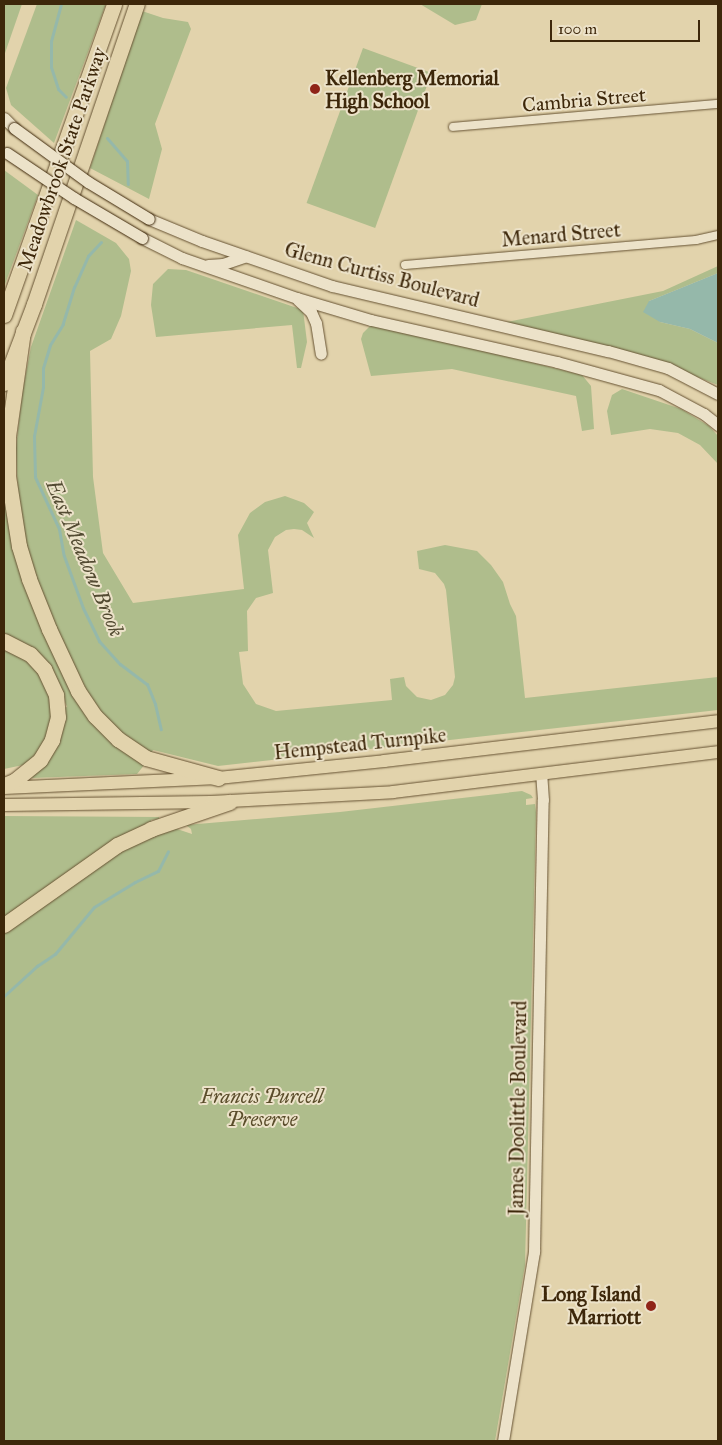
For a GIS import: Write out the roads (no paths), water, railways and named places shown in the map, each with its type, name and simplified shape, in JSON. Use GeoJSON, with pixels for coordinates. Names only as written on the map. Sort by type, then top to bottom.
{"type":"FeatureCollection","features":[{"type":"Feature","properties":{"kind":"highway","name":"Meadowbrook State Parkway"},"geometry":{"type":"LineString","coordinates":[[4,315],[114,4]]}},
{"type":"Feature","properties":{"kind":"highway","name":"Meadowbrook State Parkway"},"geometry":{"type":"LineString","coordinates":[[4,384],[137,4]]}},
{"type":"Feature","properties":{"kind":"highway"},"geometry":{"type":"LineString","coordinates":[[23,331],[8,436],[8,476],[19,546],[29,579],[49,629],[78,691],[94,716],[118,739],[146,758],[218,778]]}},
{"type":"Feature","properties":{"kind":"highway"},"geometry":{"type":"LineString","coordinates":[[4,641],[30,654],[44,669],[56,695],[58,717],[52,740],[40,760],[4,787]]}},
{"type":"Feature","properties":{"kind":"highway"},"geometry":{"type":"LineString","coordinates":[[4,925],[117,845],[151,830],[230,802]]}},
{"type":"Feature","properties":{"kind":"main road","name":"Glenn Curtiss Boulevard"},"geometry":{"type":"LineString","coordinates":[[4,118],[14,128],[88,182],[149,219],[202,241],[347,290],[608,351],[668,368],[718,394]]}},
{"type":"Feature","properties":{"kind":"main road"},"geometry":{"type":"LineString","coordinates":[[5,151],[74,198],[142,238],[182,258],[297,298],[371,320],[566,364],[658,390],[704,414],[718,425]]}},
{"type":"Feature","properties":{"kind":"main road"},"geometry":{"type":"LineString","coordinates":[[204,266],[223,264],[246,256]]}},
{"type":"Feature","properties":{"kind":"main road"},"geometry":{"type":"LineString","coordinates":[[297,298],[311,312],[316,323],[321,354]]}},
{"type":"Feature","properties":{"kind":"main road","name":"Hempstead Turnpike"},"geometry":{"type":"LineString","coordinates":[[4,787],[218,778],[384,761],[718,721]]}},
{"type":"Feature","properties":{"kind":"main road"},"geometry":{"type":"LineString","coordinates":[[4,804],[230,802],[393,792],[718,752]]}},
{"type":"Feature","properties":{"kind":"main road","name":"James Doolittle Boulevard"},"geometry":{"type":"LineString","coordinates":[[503,1441],[534,1252],[543,800],[541,773]]}},
{"type":"Feature","properties":{"kind":"street","name":"Cambria Street"},"geometry":{"type":"LineString","coordinates":[[453,127],[718,104]]}},
{"type":"Feature","properties":{"kind":"street","name":"Menard Street"},"geometry":{"type":"LineString","coordinates":[[405,265],[696,240],[718,235]]}},
{"type":"Feature","properties":{"kind":"waterway"},"geometry":{"type":"LineString","coordinates":[[61,4],[51,41],[51,67],[58,89],[66,97]]}},
{"type":"Feature","properties":{"kind":"waterway"},"geometry":{"type":"LineString","coordinates":[[107,138],[127,161],[128,184]]}},
{"type":"Feature","properties":{"kind":"waterway","name":"East Meadow Brook"},"geometry":{"type":"LineString","coordinates":[[101,242],[88,256],[74,287],[63,324],[50,345],[43,368],[43,387],[34,436],[35,477],[59,529],[64,556],[83,608],[99,641],[120,664],[147,684],[155,704],[161,729]]}},
{"type":"Feature","properties":{"kind":"waterway","name":"East Meadow Brook"},"geometry":{"type":"LineString","coordinates":[[4,996],[37,966],[55,954],[94,907],[135,882],[158,871],[168,851]]}},
{"type":"Feature","properties":{"kind":"place","name":"Kellenberg Memorial High School"},"geometry":{"type":"Point","coordinates":[315,89]}},
{"type":"Feature","properties":{"kind":"place","name":"Long Island Marriott"},"geometry":{"type":"Point","coordinates":[651,1306]}},
{"type":"Feature","properties":{"kind":"park label","name":"Francis Purcell Preserve"},"geometry":{"type":"Point","coordinates":[262,1108]}}]}
